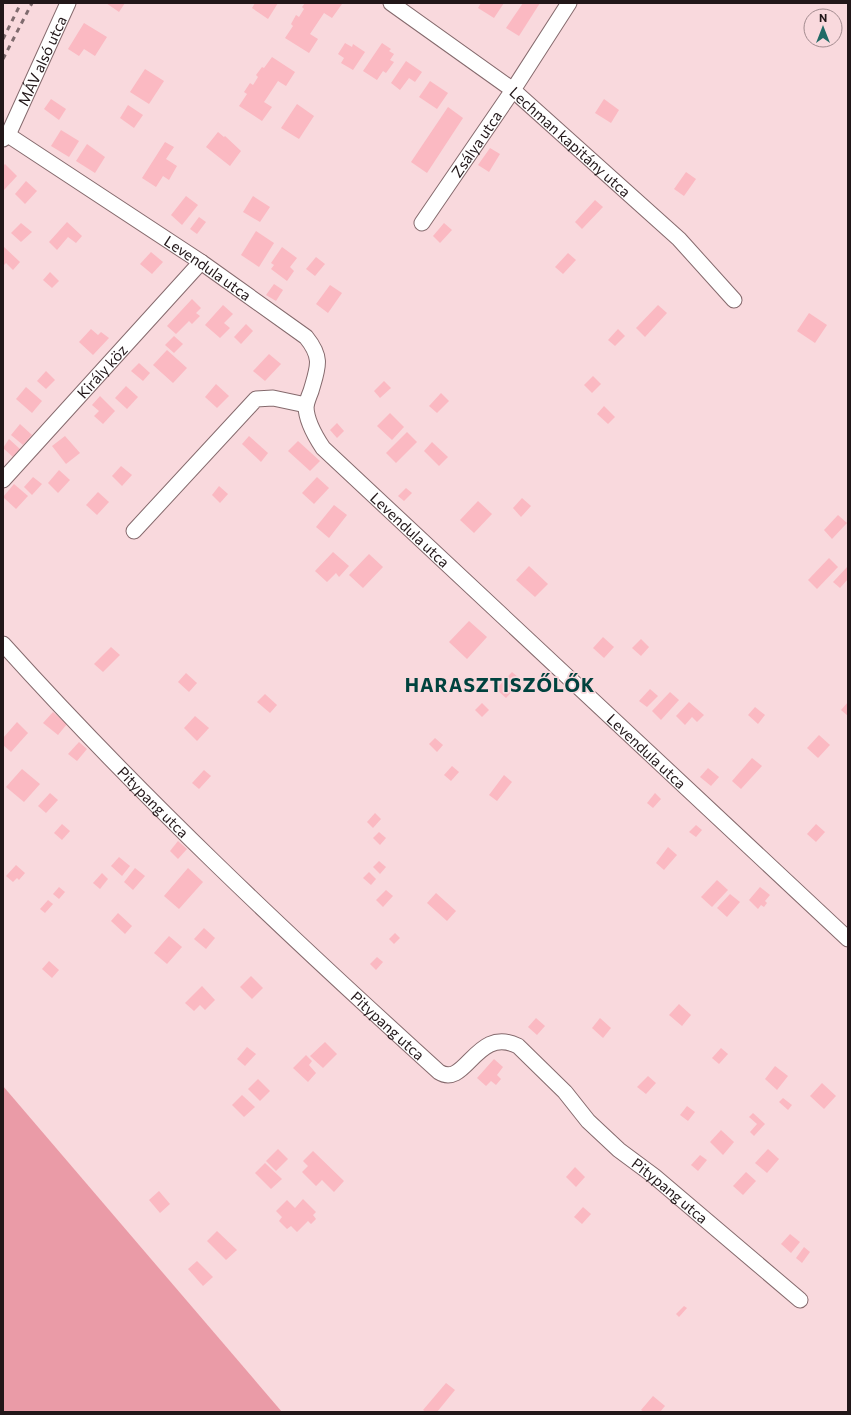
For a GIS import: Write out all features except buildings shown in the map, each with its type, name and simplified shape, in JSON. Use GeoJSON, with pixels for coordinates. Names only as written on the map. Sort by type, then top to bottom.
{"type":"FeatureCollection","features":[{"type":"Feature","properties":{"kind":"street","name":"MÁV alsó utca"},"geometry":{"type":"LineString","coordinates":[[6,137],[68,3]]}},
{"type":"Feature","properties":{"kind":"street","name":"Lechman kapitány utca"},"geometry":{"type":"LineString","coordinates":[[391,3],[513,90],[679,239],[734,300]]}},
{"type":"Feature","properties":{"kind":"street","name":"Zsálya utca"},"geometry":{"type":"LineString","coordinates":[[422,223],[513,90],[569,3]]}},
{"type":"Feature","properties":{"kind":"street","name":"Levendula utca"},"geometry":{"type":"LineString","coordinates":[[6,137],[201,262],[306,337],[314,347],[317,354],[318,366],[306,405],[312,429],[323,448],[848,939]]}},
{"type":"Feature","properties":{"kind":"street","name":"Király köz"},"geometry":{"type":"LineString","coordinates":[[3,480],[201,262]]}},
{"type":"Feature","properties":{"kind":"street"},"geometry":{"type":"LineString","coordinates":[[134,531],[256,399],[273,398],[306,405]]}},
{"type":"Feature","properties":{"kind":"street","name":"Pitypang utca"},"geometry":{"type":"LineString","coordinates":[[3,644],[50,696],[217,865],[439,1072],[445,1075],[454,1073],[490,1044],[496,1041],[518,1046],[565,1092],[588,1121],[619,1150],[654,1176],[800,1300]]}},
{"type":"Feature","properties":{"kind":"shaded area"},"geometry":{"type":"Polygon","coordinates":[[[3,1086],[282,1412],[3,1412],[3,1086]]]}},
{"type":"Feature","properties":{"kind":"railway"},"geometry":{"type":"LineString","coordinates":[[3,39],[21,3]]}},
{"type":"Feature","properties":{"kind":"railway"},"geometry":{"type":"LineString","coordinates":[[3,59],[32,3]]}},
{"type":"Feature","properties":{"kind":"district","name":"HARASZTISZŐLŐK"},"geometry":{"type":"Point","coordinates":[500,684]}}]}
